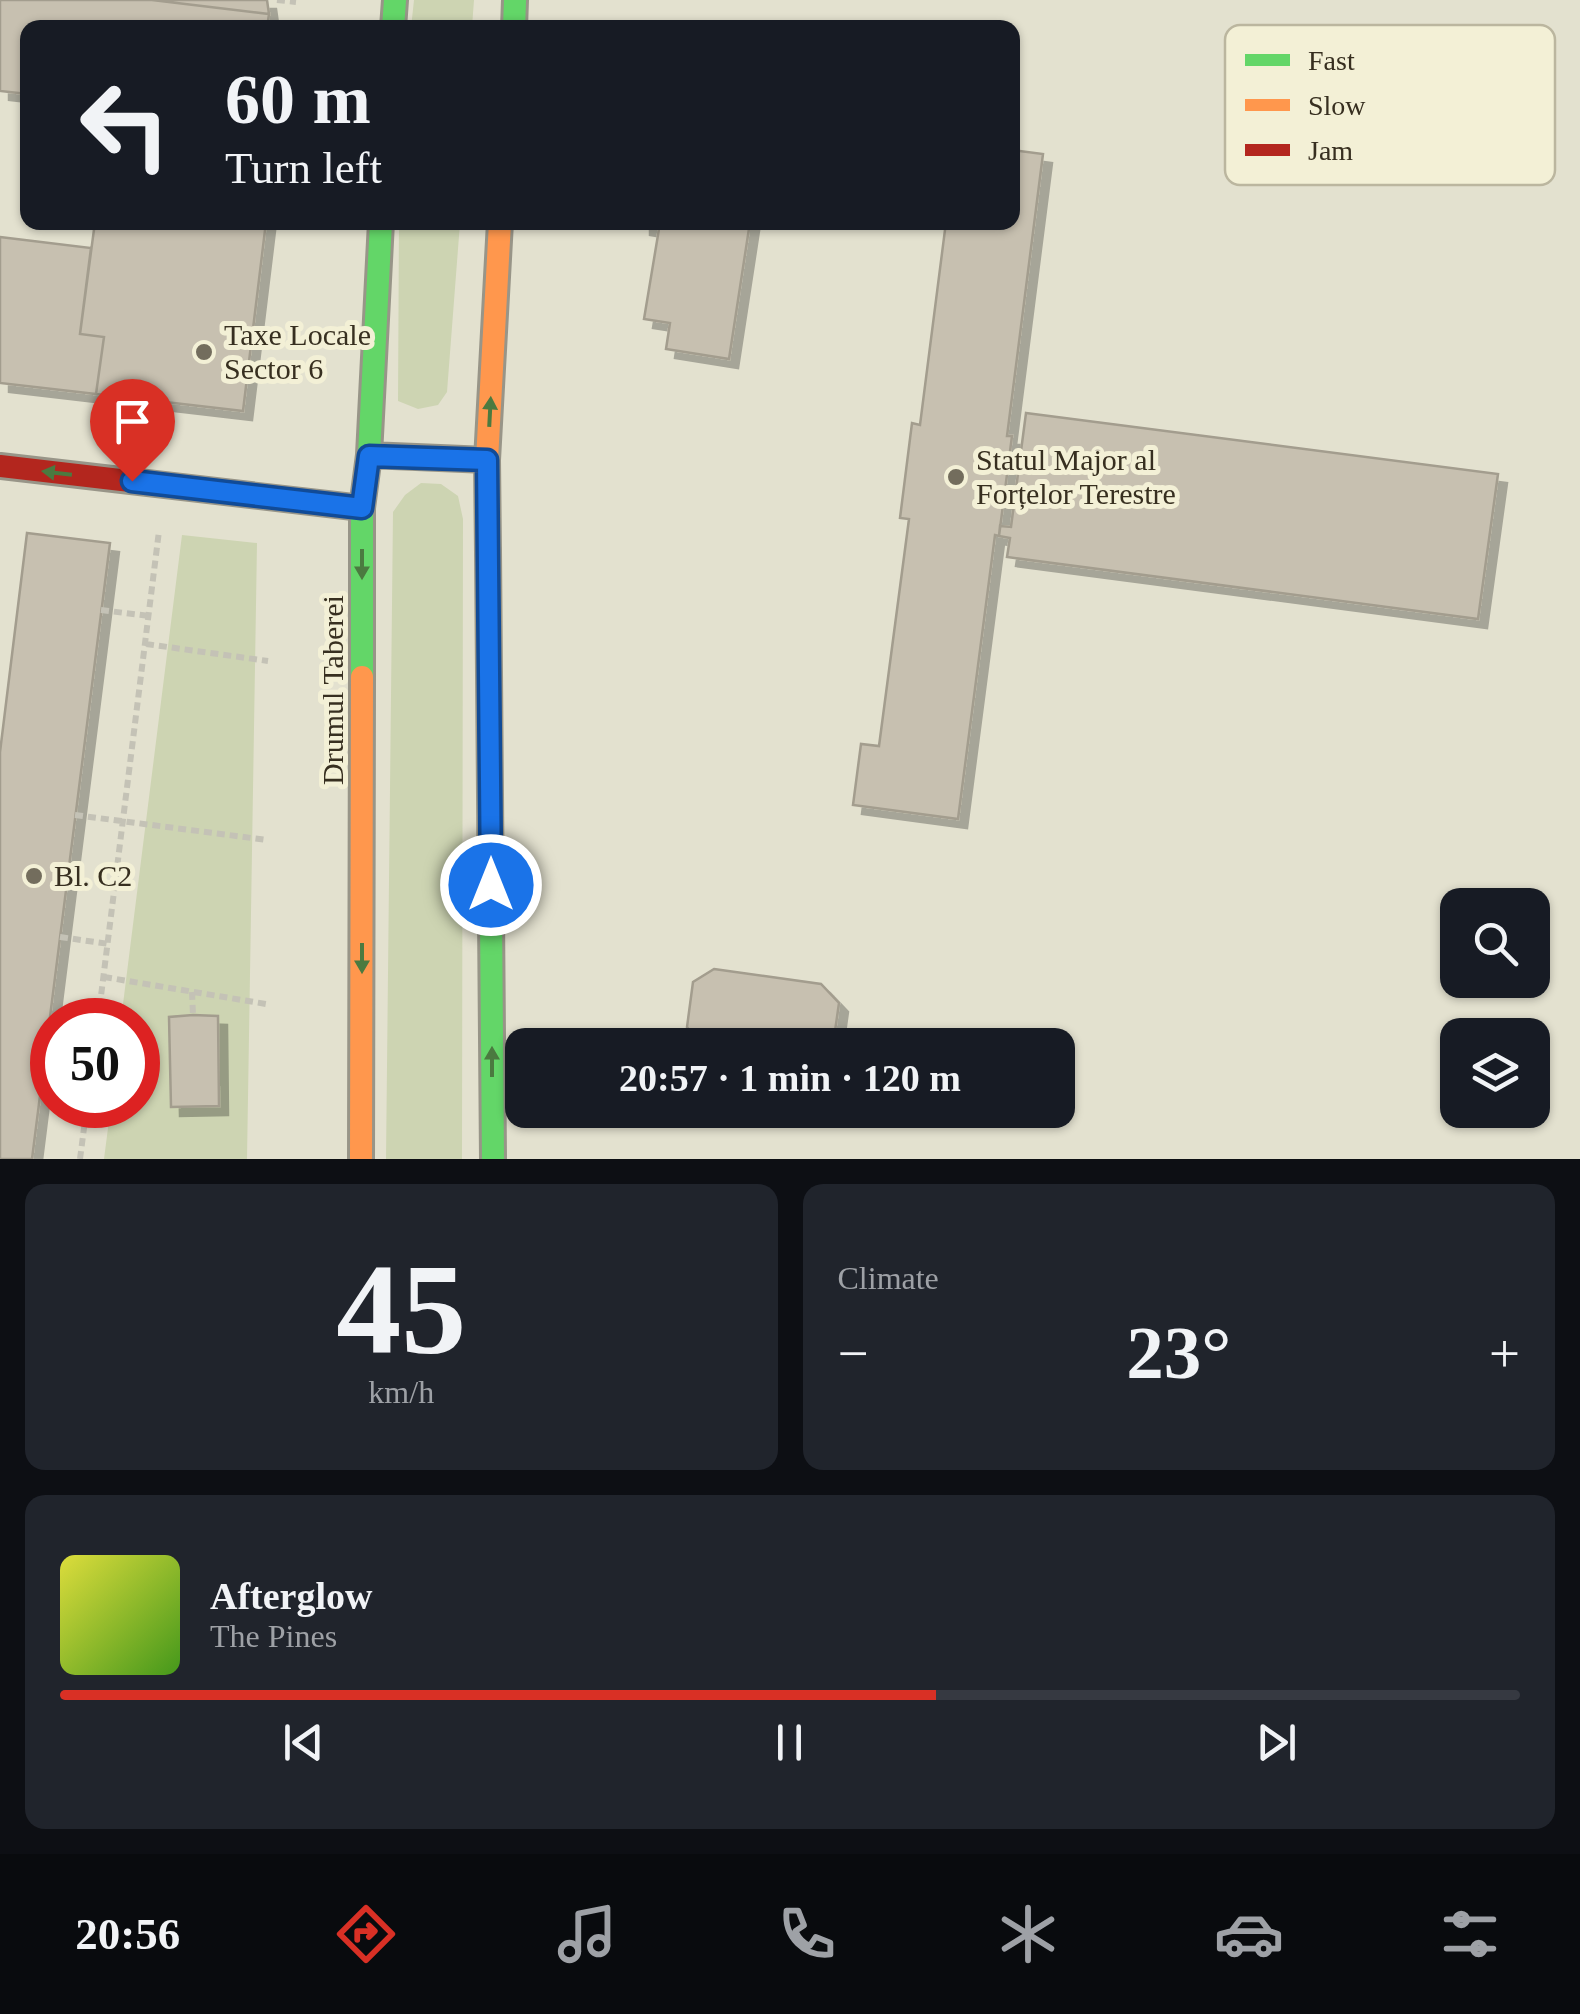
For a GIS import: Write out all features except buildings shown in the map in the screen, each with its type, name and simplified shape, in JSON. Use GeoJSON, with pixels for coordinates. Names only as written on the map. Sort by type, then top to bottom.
{"type":"FeatureCollection","features":[{"type":"Feature","properties":{"kind":"main road","name":"Drumul Taberei"},"geometry":{"type":"LineString","coordinates":[[361,1159],[362,508],[369,456],[381,230]]}},
{"type":"Feature","properties":{"kind":"main road"},"geometry":{"type":"LineString","coordinates":[[493,1159],[487,460],[500,230]]}},
{"type":"Feature","properties":{"kind":"main road"},"geometry":{"type":"LineString","coordinates":[[369,456],[487,460]]}},
{"type":"Feature","properties":{"kind":"main road"},"geometry":{"type":"LineString","coordinates":[[0,466],[362,508]]}},
{"type":"Feature","properties":{"kind":"path"},"geometry":{"type":"LineString","coordinates":[[278,0],[296,2]]}},
{"type":"Feature","properties":{"kind":"path"},"geometry":{"type":"LineString","coordinates":[[101,998],[164,485]]}},
{"type":"Feature","properties":{"kind":"path"},"geometry":{"type":"LineString","coordinates":[[101,610],[149,616]]}},
{"type":"Feature","properties":{"kind":"path"},"geometry":{"type":"LineString","coordinates":[[146,644],[268,661]]}},
{"type":"Feature","properties":{"kind":"path"},"geometry":{"type":"LineString","coordinates":[[75,815],[267,840]]}},
{"type":"Feature","properties":{"kind":"path"},"geometry":{"type":"LineString","coordinates":[[60,937],[109,944]]}},
{"type":"Feature","properties":{"kind":"path"},"geometry":{"type":"LineString","coordinates":[[104,977],[266,1004]]}},
{"type":"Feature","properties":{"kind":"path"},"geometry":{"type":"LineString","coordinates":[[192,992],[193,1015]]}},
{"type":"Feature","properties":{"kind":"path"},"geometry":{"type":"LineString","coordinates":[[80,1159],[85,1128]]}},
{"type":"Feature","properties":{"kind":"green space"},"geometry":{"type":"Polygon","coordinates":[[[414,0],[474,0],[473,20],[412,20],[414,0]]]}},
{"type":"Feature","properties":{"kind":"green space"},"geometry":{"type":"Polygon","coordinates":[[[399,230],[459,230],[447,392],[438,405],[418,409],[398,401],[399,230]]]}},
{"type":"Feature","properties":{"kind":"green space"},"geometry":{"type":"Polygon","coordinates":[[[421,483],[441,484],[458,496],[463,519],[462,1159],[386,1159],[393,512],[405,495],[421,483]]]}},
{"type":"Feature","properties":{"kind":"green space"},"geometry":{"type":"Polygon","coordinates":[[[182,535],[257,543],[247,1159],[104,1159],[108,1128],[160,1128],[160,998],[124,998],[182,535]]]}},
{"type":"Feature","properties":{"kind":"traffic: fast"},"geometry":{"type":"LineString","coordinates":[[394,20],[395,0]]}},
{"type":"Feature","properties":{"kind":"traffic: fast"},"geometry":{"type":"LineString","coordinates":[[514,20],[515,0]]}},
{"type":"Feature","properties":{"kind":"traffic: fast"},"geometry":{"type":"LineString","coordinates":[[362,677],[362,508],[369,455],[381,230]]}},
{"type":"Feature","properties":{"kind":"traffic: fast"},"geometry":{"type":"LineString","coordinates":[[369,455],[487,460]]}},
{"type":"Feature","properties":{"kind":"traffic: fast"},"geometry":{"type":"LineString","coordinates":[[488,552],[493,1159]]}},
{"type":"Feature","properties":{"kind":"traffic: slow"},"geometry":{"type":"LineString","coordinates":[[488,552],[487,460],[500,230]]}},
{"type":"Feature","properties":{"kind":"traffic: slow"},"geometry":{"type":"LineString","coordinates":[[361,1159],[362,677]]}},
{"type":"Feature","properties":{"kind":"traffic: jam"},"geometry":{"type":"LineString","coordinates":[[0,466],[362,508]]}},
{"type":"Feature","properties":{"kind":"place","name":"Taxe Locale Sector 6"},"geometry":{"type":"Point","coordinates":[204,352]}},
{"type":"Feature","properties":{"kind":"place","name":"Statul Major al Forțelor Terestre"},"geometry":{"type":"Point","coordinates":[956,477]}},
{"type":"Feature","properties":{"kind":"place","name":"Bl. C2"},"geometry":{"type":"Point","coordinates":[34,876]}},
{"type":"Feature","properties":{"kind":"route"},"geometry":{"type":"LineString","coordinates":[[132,481],[362,508],[369,456],[487,460],[491,885]]}}]}
